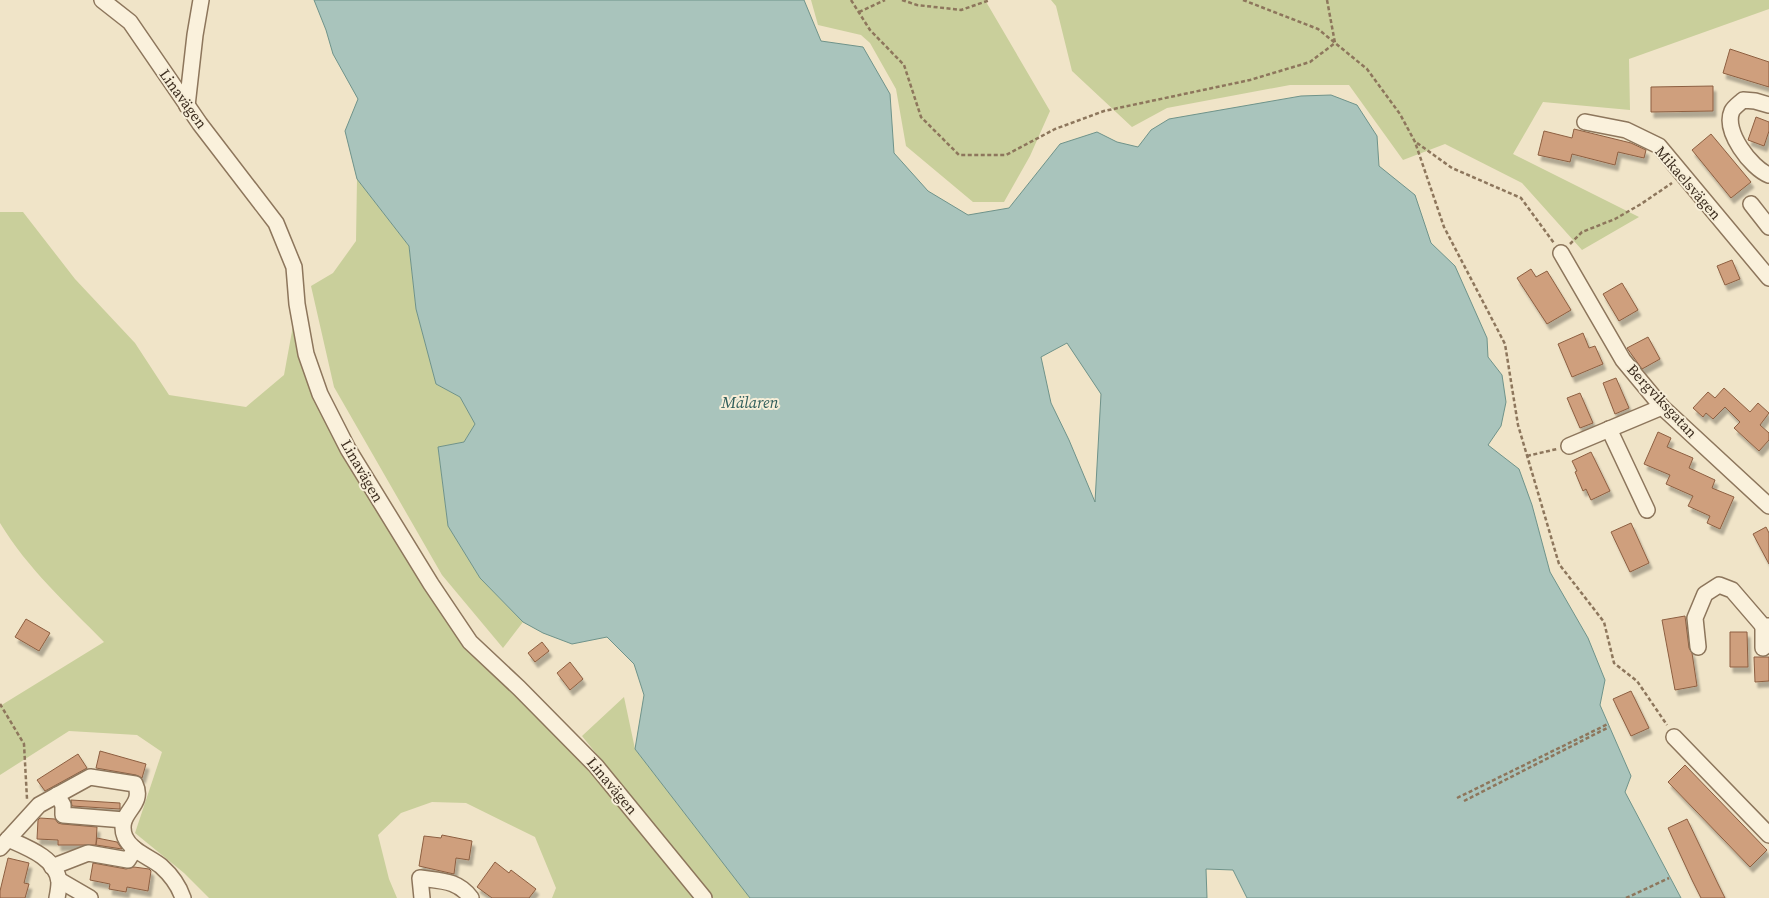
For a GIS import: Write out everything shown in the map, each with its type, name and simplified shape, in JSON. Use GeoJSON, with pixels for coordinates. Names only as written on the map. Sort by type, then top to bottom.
{"type":"FeatureCollection","features":[{"type":"Feature","properties":{"kind":"street","name":"Linavägen"},"geometry":{"type":"LineString","coordinates":[[102,0],[130,22],[187,106],[276,223],[294,267],[297,304],[306,354],[320,394],[348,449],[431,584],[470,642],[519,688],[596,766],[704,898]]}},
{"type":"Feature","properties":{"kind":"street"},"geometry":{"type":"LineString","coordinates":[[187,106],[201,0]]}},
{"type":"Feature","properties":{"kind":"street"},"geometry":{"type":"LineString","coordinates":[[1769,105],[1743,100],[1732,109],[1729,124],[1738,145],[1762,172],[1769,175]]}},
{"type":"Feature","properties":{"kind":"street","name":"Mikaelsvägen"},"geometry":{"type":"LineString","coordinates":[[1584,122],[1626,130],[1658,146],[1769,278]]}},
{"type":"Feature","properties":{"kind":"street"},"geometry":{"type":"LineString","coordinates":[[1752,204],[1769,227]]}},
{"type":"Feature","properties":{"kind":"street","name":"Bergviksgatan"},"geometry":{"type":"LineString","coordinates":[[1561,253],[1623,360],[1662,407],[1769,506]]}},
{"type":"Feature","properties":{"kind":"street"},"geometry":{"type":"LineString","coordinates":[[1569,446],[1662,407]]}},
{"type":"Feature","properties":{"kind":"street"},"geometry":{"type":"LineString","coordinates":[[1609,429],[1647,510]]}},
{"type":"Feature","properties":{"kind":"street"},"geometry":{"type":"LineString","coordinates":[[1698,647],[1695,618],[1705,594],[1719,586],[1732,590],[1766,626],[1763,648]]}},
{"type":"Feature","properties":{"kind":"street"},"geometry":{"type":"LineString","coordinates":[[1674,736],[1769,835]]}},
{"type":"Feature","properties":{"kind":"street"},"geometry":{"type":"LineString","coordinates":[[90,898],[56,874],[39,854],[4,844],[39,805],[90,777],[135,784],[139,792],[137,801],[124,817],[122,828],[126,839],[135,849],[161,867],[179,886],[183,898]]}},
{"type":"Feature","properties":{"kind":"street"},"geometry":{"type":"LineString","coordinates":[[57,795],[63,805],[63,815],[124,820]]}},
{"type":"Feature","properties":{"kind":"street"},"geometry":{"type":"LineString","coordinates":[[56,874],[88,853],[128,860],[135,849]]}},
{"type":"Feature","properties":{"kind":"street"},"geometry":{"type":"LineString","coordinates":[[56,874],[57,898]]}},
{"type":"Feature","properties":{"kind":"street"},"geometry":{"type":"LineString","coordinates":[[422,898],[420,878],[452,882],[465,889],[471,898]]}},
{"type":"Feature","properties":{"kind":"path"},"geometry":{"type":"LineString","coordinates":[[851,0],[870,30],[904,65],[921,117],[959,155],[1006,155],[1055,129],[1104,111],[1250,80],[1310,62],[1335,43]]}},
{"type":"Feature","properties":{"kind":"path"},"geometry":{"type":"LineString","coordinates":[[859,12],[885,0]]}},
{"type":"Feature","properties":{"kind":"path"},"geometry":{"type":"LineString","coordinates":[[902,0],[917,5],[961,10],[990,0]]}},
{"type":"Feature","properties":{"kind":"path"},"geometry":{"type":"LineString","coordinates":[[1243,0],[1318,29],[1367,69],[1400,114],[1415,142],[1444,227],[1505,344],[1518,425],[1559,564],[1604,622],[1614,664],[1637,681],[1674,736]]}},
{"type":"Feature","properties":{"kind":"path"},"geometry":{"type":"LineString","coordinates":[[1327,0],[1335,43]]}},
{"type":"Feature","properties":{"kind":"path"},"geometry":{"type":"LineString","coordinates":[[1415,142],[1452,168],[1521,198],[1561,253],[1582,232],[1622,215],[1683,175]]}},
{"type":"Feature","properties":{"kind":"path"},"geometry":{"type":"LineString","coordinates":[[1527,456],[1569,446]]}},
{"type":"Feature","properties":{"kind":"path"},"geometry":{"type":"LineString","coordinates":[[0,704],[24,744],[28,817]]}},
{"type":"Feature","properties":{"kind":"path"},"geometry":{"type":"LineString","coordinates":[[1457,798],[1609,726],[1464,801]]}},
{"type":"Feature","properties":{"kind":"path"},"geometry":{"type":"LineString","coordinates":[[1626,898],[1669,878]]}},
{"type":"Feature","properties":{"kind":"green space"},"geometry":{"type":"Polygon","coordinates":[[[811,0],[985,0],[1050,111],[1030,156],[1004,202],[973,202],[906,146],[896,89],[870,43],[861,35],[818,25],[811,0]]]}},
{"type":"Feature","properties":{"kind":"green space"},"geometry":{"type":"Polygon","coordinates":[[[1051,0],[1769,0],[1769,9],[1629,59],[1630,110],[1543,102],[1513,154],[1639,217],[1582,250],[1522,183],[1445,144],[1403,160],[1349,85],[1290,85],[1167,108],[1132,127],[1072,71],[1056,6],[1051,0]]]}},
{"type":"Feature","properties":{"kind":"green space"},"geometry":{"type":"Polygon","coordinates":[[[357,179],[409,246],[416,309],[436,384],[460,397],[475,424],[464,442],[438,447],[448,526],[480,578],[523,622],[503,648],[442,575],[334,387],[311,286],[333,273],[356,241],[357,179]]]}},
{"type":"Feature","properties":{"kind":"green space"},"geometry":{"type":"Polygon","coordinates":[[[0,212],[23,212],[75,279],[135,343],[169,395],[246,407],[284,375],[297,304],[320,394],[431,584],[519,688],[704,898],[552,898],[556,888],[535,837],[466,803],[432,802],[401,813],[378,835],[389,879],[397,898],[209,898],[184,873],[135,833],[162,752],[137,735],[69,731],[0,775],[0,706],[104,642],[35,571],[0,523],[0,212]]]}},
{"type":"Feature","properties":{"kind":"green space"},"geometry":{"type":"Polygon","coordinates":[[[624,697],[635,749],[750,898],[713,898],[582,736],[624,697]]]}},
{"type":"Feature","properties":{"kind":"water","name":"Mälaren"},"geometry":{"type":"Polygon","coordinates":[[[314,0],[804,0],[821,41],[863,47],[890,94],[894,153],[928,191],[968,215],[1009,208],[1060,144],[1097,132],[1117,142],[1138,147],[1151,130],[1169,119],[1301,96],[1331,95],[1357,105],[1377,136],[1379,166],[1415,195],[1431,243],[1455,266],[1487,338],[1488,357],[1502,375],[1506,402],[1501,426],[1488,445],[1519,469],[1532,505],[1550,572],[1588,638],[1605,680],[1600,705],[1631,776],[1625,792],[1681,898],[1247,898],[1233,870],[1206,869],[1207,898],[750,898],[635,749],[644,695],[634,664],[607,637],[572,644],[543,633],[523,622],[480,578],[448,526],[438,447],[464,442],[475,424],[460,397],[436,384],[416,309],[409,246],[357,179],[345,131],[358,99],[333,54],[314,0]],[[1067,343],[1041,357],[1051,403],[1095,502],[1101,394],[1067,343]]]}},
{"type":"Feature","properties":{"kind":"building"},"geometry":{"type":"Polygon","coordinates":[[[1730,49],[1769,62],[1769,87],[1723,73],[1730,49]]]}},
{"type":"Feature","properties":{"kind":"building"},"geometry":{"type":"Polygon","coordinates":[[[1713,86],[1713,111],[1651,112],[1651,87],[1713,86]]]}},
{"type":"Feature","properties":{"kind":"building"},"geometry":{"type":"Polygon","coordinates":[[[1756,117],[1769,122],[1769,131],[1764,146],[1748,140],[1756,117]]]}},
{"type":"Feature","properties":{"kind":"building"},"geometry":{"type":"Polygon","coordinates":[[[1574,129],[1631,143],[1646,150],[1644,158],[1618,152],[1615,165],[1572,154],[1570,162],[1538,155],[1544,131],[1572,138],[1574,129]]]}},
{"type":"Feature","properties":{"kind":"building"},"geometry":{"type":"Polygon","coordinates":[[[1711,134],[1751,182],[1731,198],[1692,150],[1711,134]]]}},
{"type":"Feature","properties":{"kind":"building"},"geometry":{"type":"Polygon","coordinates":[[[1732,260],[1740,279],[1725,285],[1717,266],[1732,260]]]}},
{"type":"Feature","properties":{"kind":"building"},"geometry":{"type":"Polygon","coordinates":[[[1531,269],[1536,277],[1547,271],[1571,310],[1547,324],[1517,278],[1531,269]]]}},
{"type":"Feature","properties":{"kind":"building"},"geometry":{"type":"Polygon","coordinates":[[[1622,283],[1638,310],[1619,321],[1603,294],[1622,283]]]}},
{"type":"Feature","properties":{"kind":"building"},"geometry":{"type":"Polygon","coordinates":[[[1583,333],[1589,348],[1595,346],[1603,364],[1572,377],[1558,344],[1583,333]]]}},
{"type":"Feature","properties":{"kind":"building"},"geometry":{"type":"Polygon","coordinates":[[[1648,337],[1660,359],[1642,369],[1627,348],[1648,337]]]}},
{"type":"Feature","properties":{"kind":"building"},"geometry":{"type":"Polygon","coordinates":[[[1616,378],[1629,408],[1615,414],[1603,383],[1616,378]]]}},
{"type":"Feature","properties":{"kind":"building"},"geometry":{"type":"Polygon","coordinates":[[[1724,388],[1750,412],[1758,403],[1769,413],[1760,425],[1769,433],[1769,440],[1759,451],[1734,428],[1740,422],[1725,407],[1713,419],[1706,413],[1703,417],[1693,408],[1708,392],[1715,398],[1724,388]]]}},
{"type":"Feature","properties":{"kind":"building"},"geometry":{"type":"Polygon","coordinates":[[[1580,393],[1593,423],[1580,428],[1567,398],[1580,393]]]}},
{"type":"Feature","properties":{"kind":"building"},"geometry":{"type":"Polygon","coordinates":[[[1658,432],[1671,438],[1667,447],[1693,458],[1689,468],[1715,480],[1712,488],[1734,497],[1720,529],[1707,523],[1710,516],[1688,506],[1693,496],[1666,484],[1670,475],[1644,464],[1658,432]]]}},
{"type":"Feature","properties":{"kind":"building"},"geometry":{"type":"Polygon","coordinates":[[[1591,452],[1610,491],[1591,500],[1586,489],[1583,491],[1572,461],[1591,452]]]}},
{"type":"Feature","properties":{"kind":"building"},"geometry":{"type":"Polygon","coordinates":[[[1631,523],[1649,563],[1630,572],[1611,532],[1631,523]]]}},
{"type":"Feature","properties":{"kind":"building"},"geometry":{"type":"Polygon","coordinates":[[[1766,527],[1769,533],[1769,564],[1753,534],[1766,527]]]}},
{"type":"Feature","properties":{"kind":"building"},"geometry":{"type":"Polygon","coordinates":[[[1685,616],[1697,686],[1675,690],[1662,620],[1685,616]]]}},
{"type":"Feature","properties":{"kind":"building"},"geometry":{"type":"Polygon","coordinates":[[[26,619],[50,633],[39,651],[15,637],[26,619]]]}},
{"type":"Feature","properties":{"kind":"building"},"geometry":{"type":"Polygon","coordinates":[[[1730,632],[1747,632],[1748,667],[1730,667],[1730,632]]]}},
{"type":"Feature","properties":{"kind":"building"},"geometry":{"type":"Polygon","coordinates":[[[542,642],[549,651],[535,662],[528,653],[542,642]]]}},
{"type":"Feature","properties":{"kind":"building"},"geometry":{"type":"Polygon","coordinates":[[[1754,657],[1769,657],[1769,681],[1755,682],[1754,657]]]}},
{"type":"Feature","properties":{"kind":"building"},"geometry":{"type":"Polygon","coordinates":[[[570,662],[583,679],[570,690],[557,673],[570,662]]]}},
{"type":"Feature","properties":{"kind":"building"},"geometry":{"type":"Polygon","coordinates":[[[1631,691],[1649,728],[1631,736],[1613,699],[1631,691]]]}},
{"type":"Feature","properties":{"kind":"building"},"geometry":{"type":"Polygon","coordinates":[[[100,751],[146,764],[142,778],[136,775],[96,768],[100,751]]]}},
{"type":"Feature","properties":{"kind":"building"},"geometry":{"type":"Polygon","coordinates":[[[78,754],[87,768],[45,791],[37,780],[78,754]]]}},
{"type":"Feature","properties":{"kind":"building"},"geometry":{"type":"Polygon","coordinates":[[[1685,765],[1767,850],[1750,867],[1668,782],[1685,765]]]}},
{"type":"Feature","properties":{"kind":"building"},"geometry":{"type":"Polygon","coordinates":[[[71,800],[120,803],[120,809],[72,806],[71,800]]]}},
{"type":"Feature","properties":{"kind":"building"},"geometry":{"type":"Polygon","coordinates":[[[40,818],[55,819],[58,823],[62,824],[97,827],[96,845],[58,845],[58,840],[37,839],[38,820],[40,818]]]}},
{"type":"Feature","properties":{"kind":"building"},"geometry":{"type":"Polygon","coordinates":[[[1687,819],[1725,898],[1701,898],[1692,880],[1668,828],[1687,819]]]}},
{"type":"Feature","properties":{"kind":"building"},"geometry":{"type":"Polygon","coordinates":[[[442,835],[472,841],[469,860],[456,858],[454,874],[419,866],[424,836],[441,838],[442,835]]]}},
{"type":"Feature","properties":{"kind":"building"},"geometry":{"type":"Polygon","coordinates":[[[97,838],[117,842],[122,849],[96,845],[97,838]]]}},
{"type":"Feature","properties":{"kind":"building"},"geometry":{"type":"Polygon","coordinates":[[[8,858],[29,863],[24,883],[29,884],[25,898],[0,898],[8,858]]]}},
{"type":"Feature","properties":{"kind":"building"},"geometry":{"type":"Polygon","coordinates":[[[495,862],[509,873],[511,870],[536,889],[529,898],[492,898],[477,887],[495,862]]]}},
{"type":"Feature","properties":{"kind":"building"},"geometry":{"type":"Polygon","coordinates":[[[93,863],[126,869],[134,867],[149,869],[151,871],[148,891],[127,887],[126,892],[109,889],[110,884],[90,880],[93,863]]]}}]}
